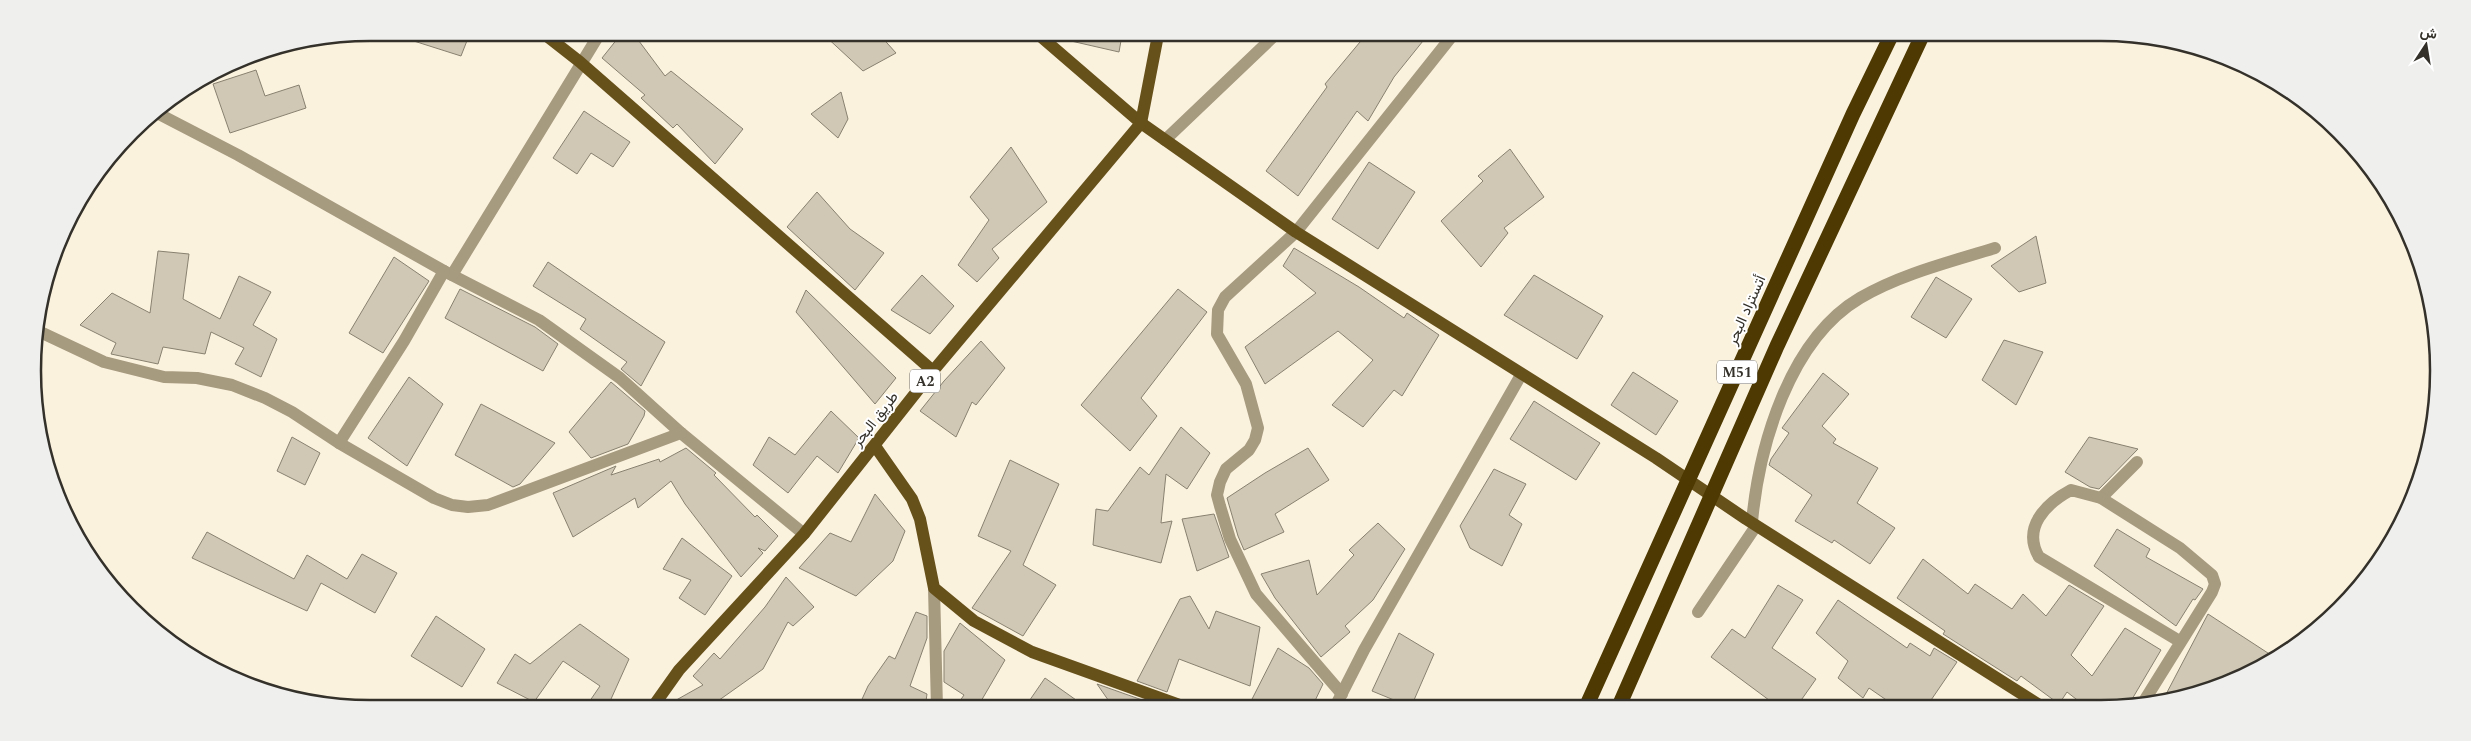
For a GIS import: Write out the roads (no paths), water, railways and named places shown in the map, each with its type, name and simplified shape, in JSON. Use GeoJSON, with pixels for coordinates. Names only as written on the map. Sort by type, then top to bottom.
{"type":"FeatureCollection","features":[{"type":"Feature","properties":{"kind":"highway","name":"أتستراد البحر"},"geometry":{"type":"LineString","coordinates":[[1589,700],[1849,122],[1889,41]]}},
{"type":"Feature","properties":{"kind":"highway","name":"M51"},"geometry":{"type":"LineString","coordinates":[[1622,700],[1777,346],[1920,41]]}},
{"type":"Feature","properties":{"kind":"main road"},"geometry":{"type":"LineString","coordinates":[[553,41],[580,62],[933,370]]}},
{"type":"Feature","properties":{"kind":"main road"},"geometry":{"type":"LineString","coordinates":[[1046,41],[1141,123],[1296,232],[1656,458],[1751,522],[2032,700]]}},
{"type":"Feature","properties":{"kind":"main road","name":"طريق البحر"},"geometry":{"type":"LineString","coordinates":[[658,700],[679,670],[804,534],[933,370],[1141,123],[1157,41]]}},
{"type":"Feature","properties":{"kind":"main road"},"geometry":{"type":"LineString","coordinates":[[875,446],[915,506],[928,550],[934,588],[974,622],[1032,652],[1166,700]]}},
{"type":"Feature","properties":{"kind":"street"},"geometry":{"type":"LineString","coordinates":[[339,443],[594,41]]}},
{"type":"Feature","properties":{"kind":"street"},"geometry":{"type":"LineString","coordinates":[[1165,140],[1269,41]]}},
{"type":"Feature","properties":{"kind":"street"},"geometry":{"type":"LineString","coordinates":[[1342,694],[1256,594],[1230,539],[1217,496],[1220,482],[1226,469],[1249,450],[1255,440],[1258,428],[1246,384],[1217,334],[1218,310],[1225,297],[1296,232],[1448,41]]}},
{"type":"Feature","properties":{"kind":"street"},"geometry":{"type":"LineString","coordinates":[[162,116],[238,155],[448,273],[539,320],[620,378],[681,433],[804,534]]}},
{"type":"Feature","properties":{"kind":"street"},"geometry":{"type":"LineString","coordinates":[[1698,612],[1751,522],[1760,462],[1771,426],[1788,386],[1819,333],[1860,298],[1934,267],[1995,248]]}},
{"type":"Feature","properties":{"kind":"street"},"geometry":{"type":"LineString","coordinates":[[43,334],[78,352],[129,370],[164,377],[197,378],[240,388],[292,412],[339,443],[434,498],[452,505],[468,507],[488,505],[681,433]]}},
{"type":"Feature","properties":{"kind":"street"},"geometry":{"type":"LineString","coordinates":[[1339,700],[1434,526],[1521,375]]}},
{"type":"Feature","properties":{"kind":"street"},"geometry":{"type":"LineString","coordinates":[[2101,498],[2137,462]]}},
{"type":"Feature","properties":{"kind":"street"},"geometry":{"type":"LineString","coordinates":[[2147,696],[2181,642],[2212,592],[2214,584],[2212,575],[2180,548],[2101,498],[2071,490],[2058,497],[2036,523],[2033,532],[2032,546],[2039,557],[2059,571],[2181,642]]}},
{"type":"Feature","properties":{"kind":"street"},"geometry":{"type":"LineString","coordinates":[[934,588],[937,700]]}}]}
